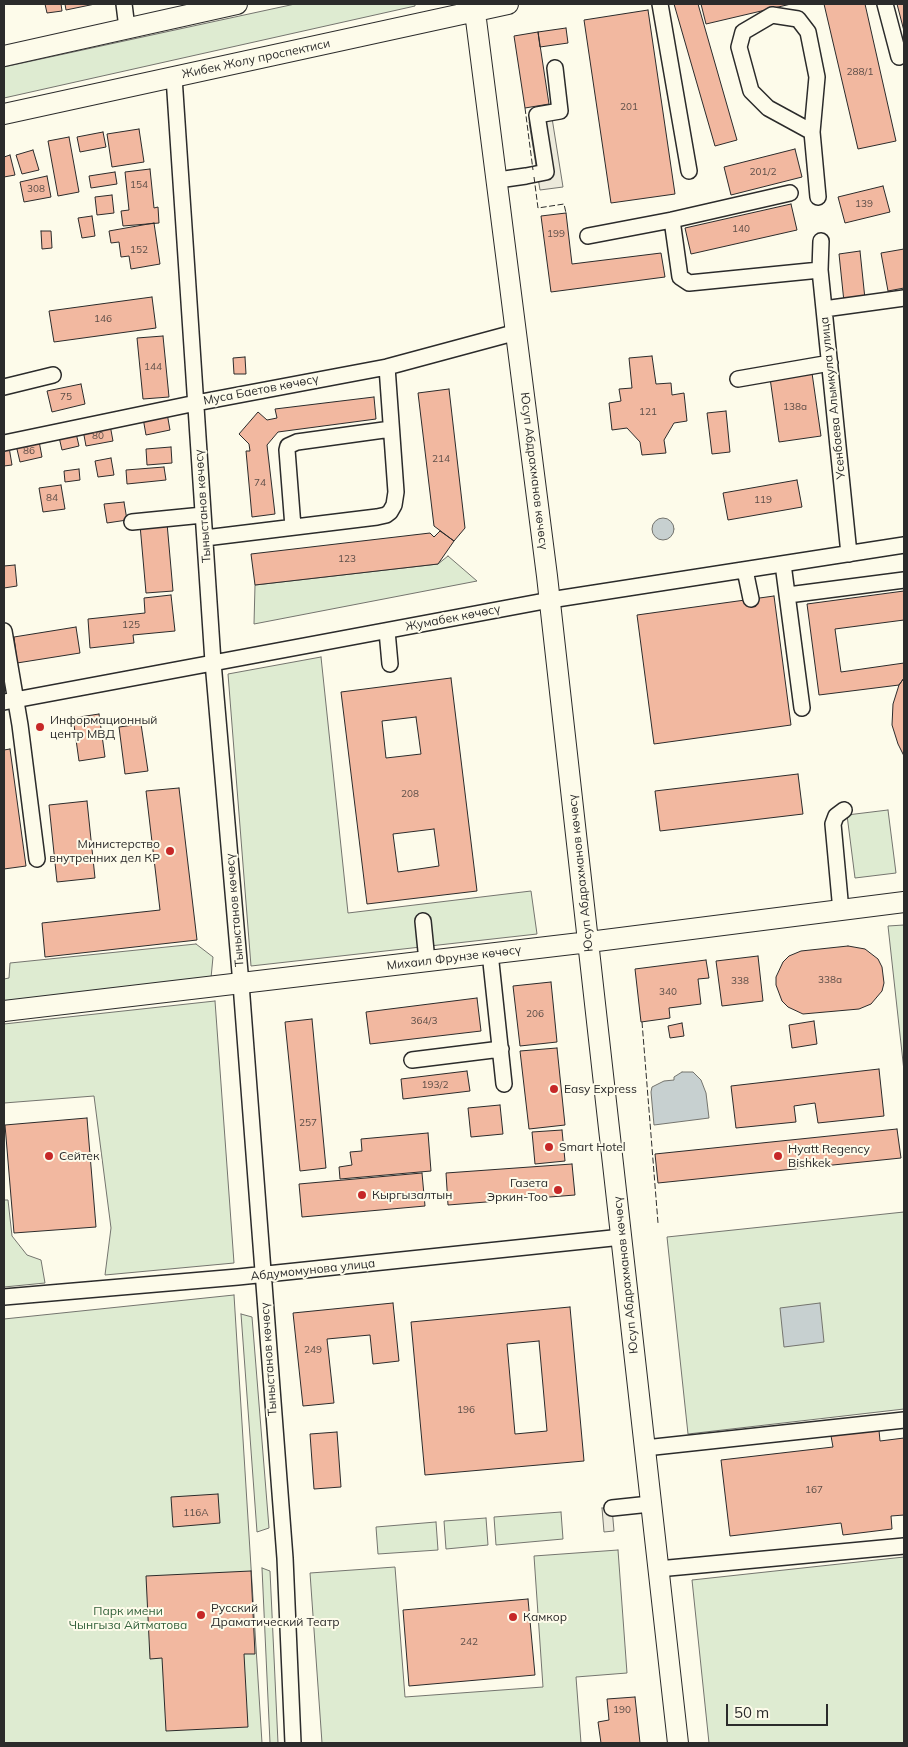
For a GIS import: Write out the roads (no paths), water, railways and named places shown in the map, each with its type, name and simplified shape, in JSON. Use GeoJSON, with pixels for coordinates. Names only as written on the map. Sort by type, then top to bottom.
{"type":"FeatureCollection","features":[{"type":"Feature","properties":{"kind":"main road"},"geometry":{"type":"LineString","coordinates":[[4,56],[236,4]]}},
{"type":"Feature","properties":{"kind":"main road","name":"Жибек Жолу проспектиси"},"geometry":{"type":"LineString","coordinates":[[4,114],[174,77],[475,7],[508,4]]}},
{"type":"Feature","properties":{"kind":"main road","name":"Юсуп Абдрахманов көчөсү"},"geometry":{"type":"LineString","coordinates":[[475,7],[550,600],[678,1743]]}},
{"type":"Feature","properties":{"kind":"main road","name":"Михаил Фрунзе көчөсү"},"geometry":{"type":"LineString","coordinates":[[4,1011],[589,942],[904,902]]}},
{"type":"Feature","properties":{"kind":"street"},"geometry":{"type":"LineString","coordinates":[[124,4],[127,28]]}},
{"type":"Feature","properties":{"kind":"street"},"geometry":{"type":"LineString","coordinates":[[660,4],[689,171]]}},
{"type":"Feature","properties":{"kind":"street"},"geometry":{"type":"LineString","coordinates":[[885,4],[899,57]]}},
{"type":"Feature","properties":{"kind":"street"},"geometry":{"type":"LineString","coordinates":[[812,132],[768,108],[751,91],[740,47],[743,32],[772,16],[798,19],[808,32],[817,77],[812,132],[818,196]]}},
{"type":"Feature","properties":{"kind":"street"},"geometry":{"type":"LineString","coordinates":[[498,180],[546,172],[537,114],[560,111],[555,68]]}},
{"type":"Feature","properties":{"kind":"street","name":"Тыныстанов көчөсү"},"geometry":{"type":"LineString","coordinates":[[174,77],[213,662],[241,984],[285,1558],[292,1743]]}},
{"type":"Feature","properties":{"kind":"street"},"geometry":{"type":"LineString","coordinates":[[588,236],[672,220],[790,192]]}},
{"type":"Feature","properties":{"kind":"street"},"geometry":{"type":"LineString","coordinates":[[672,220],[680,277],[689,283],[820,270]]}},
{"type":"Feature","properties":{"kind":"street","name":"Усенбаева Алымкула улица"},"geometry":{"type":"LineString","coordinates":[[820,241],[820,270],[849,554]]}},
{"type":"Feature","properties":{"kind":"street"},"geometry":{"type":"LineString","coordinates":[[824,309],[904,298]]}},
{"type":"Feature","properties":{"kind":"street","name":"Муса Баетов көчөсү"},"geometry":{"type":"LineString","coordinates":[[4,443],[196,402],[386,367],[517,332]]}},
{"type":"Feature","properties":{"kind":"street"},"geometry":{"type":"LineString","coordinates":[[738,379],[830,363]]}},
{"type":"Feature","properties":{"kind":"street"},"geometry":{"type":"LineString","coordinates":[[205,538],[377,517],[390,512],[394,505],[396,492],[386,367]]}},
{"type":"Feature","properties":{"kind":"street"},"geometry":{"type":"LineString","coordinates":[[4,387],[53,375]]}},
{"type":"Feature","properties":{"kind":"street"},"geometry":{"type":"LineString","coordinates":[[293,527],[288,446],[297,442],[392,430]]}},
{"type":"Feature","properties":{"kind":"street"},"geometry":{"type":"LineString","coordinates":[[132,522],[203,515]]}},
{"type":"Feature","properties":{"kind":"street","name":"Жумабек көчөсү"},"geometry":{"type":"LineString","coordinates":[[9,701],[550,600],[904,545]]}},
{"type":"Feature","properties":{"kind":"street"},"geometry":{"type":"LineString","coordinates":[[783,564],[802,708]]}},
{"type":"Feature","properties":{"kind":"street"},"geometry":{"type":"LineString","coordinates":[[745,570],[751,599]]}},
{"type":"Feature","properties":{"kind":"street"},"geometry":{"type":"LineString","coordinates":[[788,595],[904,580]]}},
{"type":"Feature","properties":{"kind":"street"},"geometry":{"type":"LineString","coordinates":[[4,631],[9,701],[20,725],[37,859]]}},
{"type":"Feature","properties":{"kind":"street"},"geometry":{"type":"LineString","coordinates":[[387,631],[390,664]]}},
{"type":"Feature","properties":{"kind":"street"},"geometry":{"type":"LineString","coordinates":[[841,911],[833,824],[836,816],[844,810]]}},
{"type":"Feature","properties":{"kind":"street"},"geometry":{"type":"LineString","coordinates":[[423,921],[427,961]]}},
{"type":"Feature","properties":{"kind":"street"},"geometry":{"type":"LineString","coordinates":[[490,953],[504,1084]]}},
{"type":"Feature","properties":{"kind":"street"},"geometry":{"type":"LineString","coordinates":[[412,1060],[501,1049]]}},
{"type":"Feature","properties":{"kind":"street","name":"Абдумомунова улица"},"geometry":{"type":"LineString","coordinates":[[4,1298],[263,1275],[622,1238]]}},
{"type":"Feature","properties":{"kind":"street"},"geometry":{"type":"LineString","coordinates":[[645,1448],[904,1420]]}},
{"type":"Feature","properties":{"kind":"street"},"geometry":{"type":"LineString","coordinates":[[612,1508],[650,1504]]}},
{"type":"Feature","properties":{"kind":"street"},"geometry":{"type":"LineString","coordinates":[[658,1569],[904,1546]]}},
{"type":"Feature","properties":{"kind":"place","name":"Информационный центр МВД"},"geometry":{"type":"Point","coordinates":[40,727]}},
{"type":"Feature","properties":{"kind":"place","name":"Министерство внутренних дел КР"},"geometry":{"type":"Point","coordinates":[170,851]}},
{"type":"Feature","properties":{"kind":"place","name":"Easy Express"},"geometry":{"type":"Point","coordinates":[554,1089]}},
{"type":"Feature","properties":{"kind":"place","name":"Smart Hotel"},"geometry":{"type":"Point","coordinates":[549,1147]}},
{"type":"Feature","properties":{"kind":"place","name":"Сейтек"},"geometry":{"type":"Point","coordinates":[49,1156]}},
{"type":"Feature","properties":{"kind":"place","name":"Hyatt Regency Bishkek"},"geometry":{"type":"Point","coordinates":[778,1156]}},
{"type":"Feature","properties":{"kind":"place","name":"Газета Эркин-Тоо"},"geometry":{"type":"Point","coordinates":[558,1190]}},
{"type":"Feature","properties":{"kind":"place","name":"Кыргызалтын"},"geometry":{"type":"Point","coordinates":[362,1195]}},
{"type":"Feature","properties":{"kind":"place","name":"Русский Драматический Театр"},"geometry":{"type":"Point","coordinates":[201,1615]}},
{"type":"Feature","properties":{"kind":"place","name":"Камкор"},"geometry":{"type":"Point","coordinates":[513,1617]}},
{"type":"Feature","properties":{"kind":"park label","name":"Парк имени Чынгыза Айтматова"},"geometry":{"type":"Point","coordinates":[128,1618]}}]}
